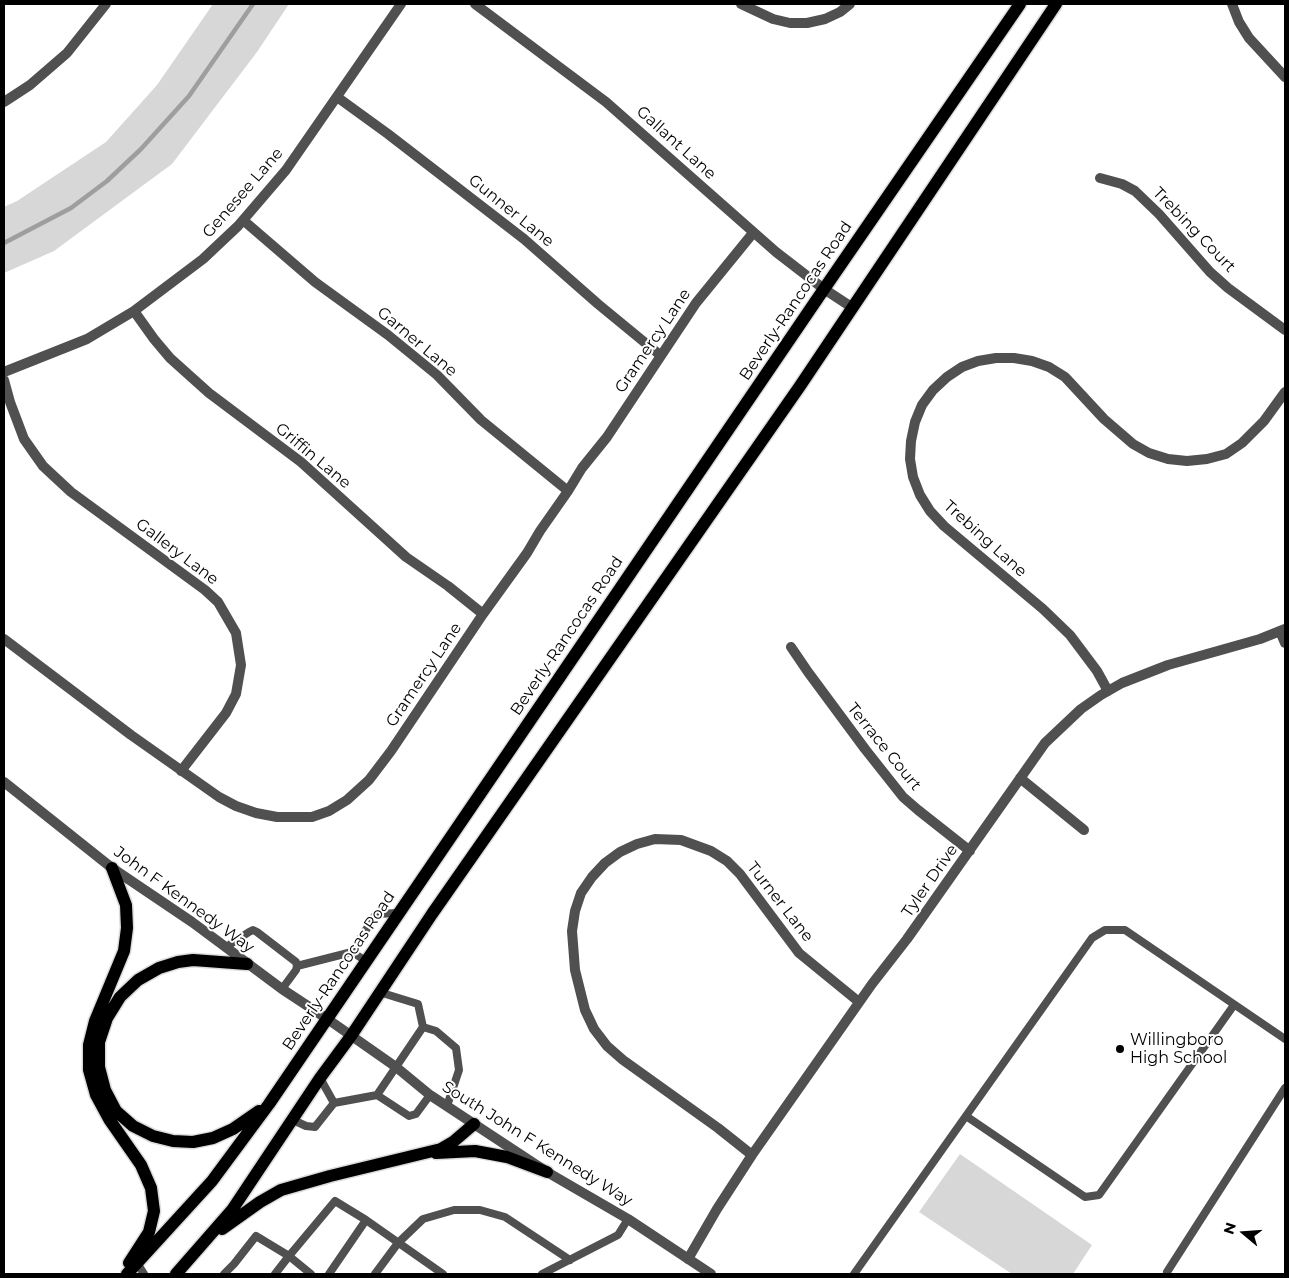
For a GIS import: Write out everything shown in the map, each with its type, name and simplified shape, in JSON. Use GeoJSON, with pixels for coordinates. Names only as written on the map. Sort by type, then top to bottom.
{"type":"FeatureCollection","features":[{"type":"Feature","properties":{"kind":"main road","name":"Beverly-Rancocas Road"},"geometry":{"type":"LineString","coordinates":[[127,1274],[212,1181],[269,1104],[1020,4]]}},
{"type":"Feature","properties":{"kind":"main road"},"geometry":{"type":"LineString","coordinates":[[176,1274],[232,1210],[379,992],[853,308],[1056,4]]}},
{"type":"Feature","properties":{"kind":"main road"},"geometry":{"type":"LineString","coordinates":[[112,868],[126,905],[127,928],[124,951],[95,1020],[89,1045],[89,1070],[96,1095],[109,1119],[141,1164],[151,1188],[154,1211],[149,1232],[122,1274]]}},
{"type":"Feature","properties":{"kind":"main road"},"geometry":{"type":"LineString","coordinates":[[246,964],[193,960],[178,962],[159,968],[138,980],[120,997],[107,1018],[100,1042],[99,1067],[105,1090],[116,1110],[133,1126],[153,1136],[173,1141],[193,1142],[213,1138],[233,1129],[269,1104]]}},
{"type":"Feature","properties":{"kind":"main road"},"geometry":{"type":"LineString","coordinates":[[207,1239],[260,1202],[281,1190],[441,1149],[453,1142],[474,1124]]}},
{"type":"Feature","properties":{"kind":"main road"},"geometry":{"type":"LineString","coordinates":[[424,1154],[474,1151],[508,1157],[547,1172]]}},
{"type":"Feature","properties":{"kind":"street"},"geometry":{"type":"LineString","coordinates":[[4,102],[30,85],[67,53],[106,4]]}},
{"type":"Feature","properties":{"kind":"street","name":"Genesee Lane"},"geometry":{"type":"LineString","coordinates":[[4,372],[87,339],[134,310],[203,259],[244,220],[286,170],[401,4]]}},
{"type":"Feature","properties":{"kind":"street","name":"Gallant Lane"},"geometry":{"type":"LineString","coordinates":[[475,4],[624,117],[753,233],[824,289],[853,308]]}},
{"type":"Feature","properties":{"kind":"street"},"geometry":{"type":"LineString","coordinates":[[741,4],[773,19],[790,22],[825,19],[840,12],[850,4]]}},
{"type":"Feature","properties":{"kind":"street"},"geometry":{"type":"LineString","coordinates":[[1232,4],[1239,22],[1249,38],[1285,76]]}},
{"type":"Feature","properties":{"kind":"street","name":"Gunner Lane"},"geometry":{"type":"LineString","coordinates":[[337,98],[388,134],[524,239],[660,355]]}},
{"type":"Feature","properties":{"kind":"street","name":"Trebing Court"},"geometry":{"type":"LineString","coordinates":[[1100,178],[1122,184],[1135,191],[1159,214],[1210,272],[1228,288],[1285,330]]}},
{"type":"Feature","properties":{"kind":"street","name":"Garner Lane"},"geometry":{"type":"LineString","coordinates":[[244,220],[315,282],[388,334],[437,374],[481,420],[568,491]]}},
{"type":"Feature","properties":{"kind":"street","name":"Gramercy Lane"},"geometry":{"type":"LineString","coordinates":[[4,639],[181,771],[219,797],[236,806],[276,817],[312,817],[328,811],[348,800],[369,780],[406,729],[483,614],[528,553],[540,531],[582,468],[607,437],[660,355],[708,287],[753,233]]}},
{"type":"Feature","properties":{"kind":"street","name":"Griffin Lane"},"geometry":{"type":"LineString","coordinates":[[134,310],[154,340],[170,358],[209,393],[301,462],[406,557],[448,586],[483,614]]}},
{"type":"Feature","properties":{"kind":"street","name":"Trebing Lane"},"geometry":{"type":"LineString","coordinates":[[1108,691],[1097,671],[1070,636],[1043,610],[944,526],[930,511],[920,495],[913,478],[910,459],[915,422],[922,405],[933,390],[947,377],[962,367],[978,360],[1005,358],[1032,361],[1049,367],[1065,377],[1104,419],[1133,444],[1150,453],[1168,459],[1187,461],[1207,459],[1226,454],[1242,443],[1264,422],[1285,392]]}},
{"type":"Feature","properties":{"kind":"street","name":"Gallery Lane"},"geometry":{"type":"LineString","coordinates":[[4,380],[24,439],[43,466],[71,492],[218,602],[236,633],[241,664],[236,694],[226,712],[181,771]]}},
{"type":"Feature","properties":{"kind":"street"},"geometry":{"type":"LineString","coordinates":[[1283,630],[1285,643]]}},
{"type":"Feature","properties":{"kind":"street","name":"Tyler Drive"},"geometry":{"type":"LineString","coordinates":[[688,1259],[716,1209],[752,1155],[1045,743],[1081,709],[1122,683],[1168,665],[1260,639],[1283,630]]}},
{"type":"Feature","properties":{"kind":"street","name":"Terrace Court"},"geometry":{"type":"LineString","coordinates":[[791,647],[818,687],[891,782],[918,810],[970,851]]}},
{"type":"Feature","properties":{"kind":"street"},"geometry":{"type":"LineString","coordinates":[[1020,778],[1084,830]]}},
{"type":"Feature","properties":{"kind":"street","name":"John F Kennedy Way"},"geometry":{"type":"LineString","coordinates":[[4,782],[112,868],[192,922],[246,964],[351,1036]]}},
{"type":"Feature","properties":{"kind":"street","name":"Turner Lane"},"geometry":{"type":"LineString","coordinates":[[752,1155],[718,1128],[623,1060],[607,1046],[594,1029],[585,1010],[575,970],[572,931],[575,911],[581,893],[592,877],[605,863],[620,852],[637,844],[655,839],[681,840],[711,851],[740,874],[799,953],[860,1002]]}},
{"type":"Feature","properties":{"kind":"street","name":"South John F Kennedy Way"},"geometry":{"type":"LineString","coordinates":[[351,1036],[396,1067],[430,1095],[547,1172],[628,1219],[710,1274]]}},
{"type":"Feature","properties":{"kind":"lane"},"geometry":{"type":"LineString","coordinates":[[282,989],[297,966],[352,952],[376,914],[398,913]]}},
{"type":"Feature","properties":{"kind":"lane"},"geometry":{"type":"LineString","coordinates":[[226,947],[253,930],[296,962],[297,966]]}},
{"type":"Feature","properties":{"kind":"lane"},"geometry":{"type":"LineString","coordinates":[[854,1274],[1092,938],[1105,930],[1125,930],[1285,1039]]}},
{"type":"Feature","properties":{"kind":"lane"},"geometry":{"type":"LineString","coordinates":[[352,952],[366,961]]}},
{"type":"Feature","properties":{"kind":"lane"},"geometry":{"type":"LineString","coordinates":[[377,1095],[423,1027],[418,1004],[379,992]]}},
{"type":"Feature","properties":{"kind":"lane"},"geometry":{"type":"LineString","coordinates":[[966,1116],[1085,1197],[1099,1196],[1234,1005]]}},
{"type":"Feature","properties":{"kind":"lane"},"geometry":{"type":"LineString","coordinates":[[423,1027],[436,1031],[456,1048],[459,1070],[447,1106]]}},
{"type":"Feature","properties":{"kind":"lane"},"geometry":{"type":"LineString","coordinates":[[320,1078],[334,1103]]}},
{"type":"Feature","properties":{"kind":"lane"},"geometry":{"type":"LineString","coordinates":[[1167,1272],[1285,1088]]}},
{"type":"Feature","properties":{"kind":"lane"},"geometry":{"type":"LineString","coordinates":[[293,1120],[306,1126],[315,1127],[334,1103],[377,1095],[408,1116],[416,1114],[430,1095]]}},
{"type":"Feature","properties":{"kind":"lane"},"geometry":{"type":"LineString","coordinates":[[275,1274],[335,1201],[398,1243],[432,1271],[443,1274]]}},
{"type":"Feature","properties":{"kind":"lane"},"geometry":{"type":"LineString","coordinates":[[375,1274],[398,1243],[423,1219],[454,1210],[480,1210],[505,1217],[570,1260]]}},
{"type":"Feature","properties":{"kind":"lane"},"geometry":{"type":"LineString","coordinates":[[542,1274],[618,1236],[628,1219]]}},
{"type":"Feature","properties":{"kind":"lane"},"geometry":{"type":"LineString","coordinates":[[329,1274],[366,1220]]}},
{"type":"Feature","properties":{"kind":"lane"},"geometry":{"type":"LineString","coordinates":[[224,1274],[256,1236],[289,1256],[311,1274]]}},
{"type":"Feature","properties":{"kind":"lane"},"geometry":{"type":"LineString","coordinates":[[137,1263],[144,1274]]}},
{"type":"Feature","properties":{"kind":"shaded area"},"geometry":{"type":"Polygon","coordinates":[[[213,4],[289,4],[257,52],[172,164],[54,251],[4,273],[4,207],[17,201],[106,142],[157,85],[213,4]]]}},
{"type":"Feature","properties":{"kind":"shaded area"},"geometry":{"type":"Polygon","coordinates":[[[960,1154],[1092,1245],[1073,1274],[1012,1274],[919,1212],[960,1154]]]}},
{"type":"Feature","properties":{"kind":"waterway"},"geometry":{"type":"LineString","coordinates":[[4,243],[71,208],[107,181],[141,149],[189,96],[253,4]]}},
{"type":"Feature","properties":{"kind":"place","name":"Willingboro High School"},"geometry":{"type":"Point","coordinates":[1120,1049]}}]}
